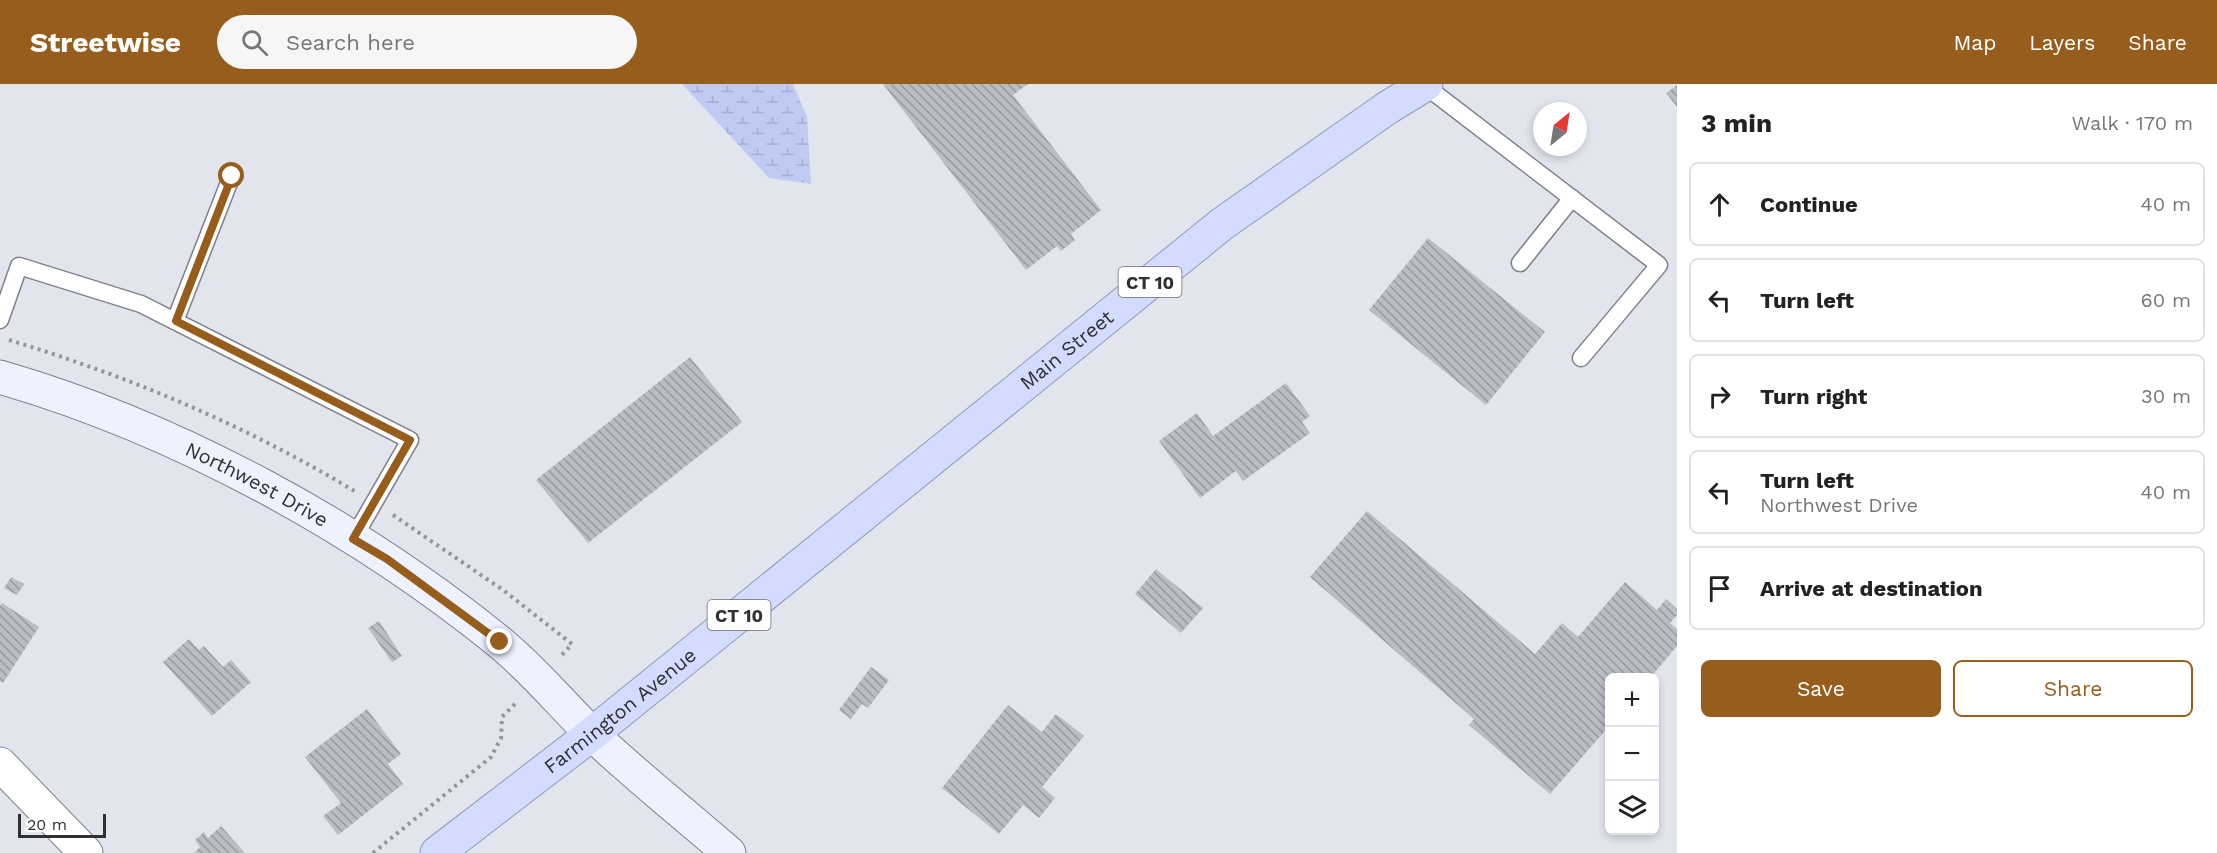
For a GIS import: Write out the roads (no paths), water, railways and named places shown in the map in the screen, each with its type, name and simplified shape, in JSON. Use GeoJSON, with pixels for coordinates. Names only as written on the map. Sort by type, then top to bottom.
{"type":"FeatureCollection","features":[{"type":"Feature","properties":{"kind":"highway","name":"Main Street"},"geometry":{"type":"LineString","coordinates":[[885,495],[1222,224],[1387,108],[1425,85]]}},
{"type":"Feature","properties":{"kind":"highway","name":"Farmington Avenue"},"geometry":{"type":"LineString","coordinates":[[437,853],[592,734],[885,495]]}},
{"type":"Feature","properties":{"kind":"main road","name":"Northwest Drive"},"geometry":{"type":"LineString","coordinates":[[0,377],[57,393],[175,442],[256,482],[387,559],[500,642],[592,734],[729,853]]}},
{"type":"Feature","properties":{"kind":"street"},"geometry":{"type":"LineString","coordinates":[[0,764],[86,853]]}},
{"type":"Feature","properties":{"kind":"lane"},"geometry":{"type":"LineString","coordinates":[[1425,85],[1659,265],[1581,358]]}},
{"type":"Feature","properties":{"kind":"lane"},"geometry":{"type":"LineString","coordinates":[[176,321],[232,176]]}},
{"type":"Feature","properties":{"kind":"lane"},"geometry":{"type":"LineString","coordinates":[[1520,263],[1572,198]]}},
{"type":"Feature","properties":{"kind":"lane"},"geometry":{"type":"LineString","coordinates":[[0,320],[19,266],[141,304],[410,440],[353,539]]}}]}
